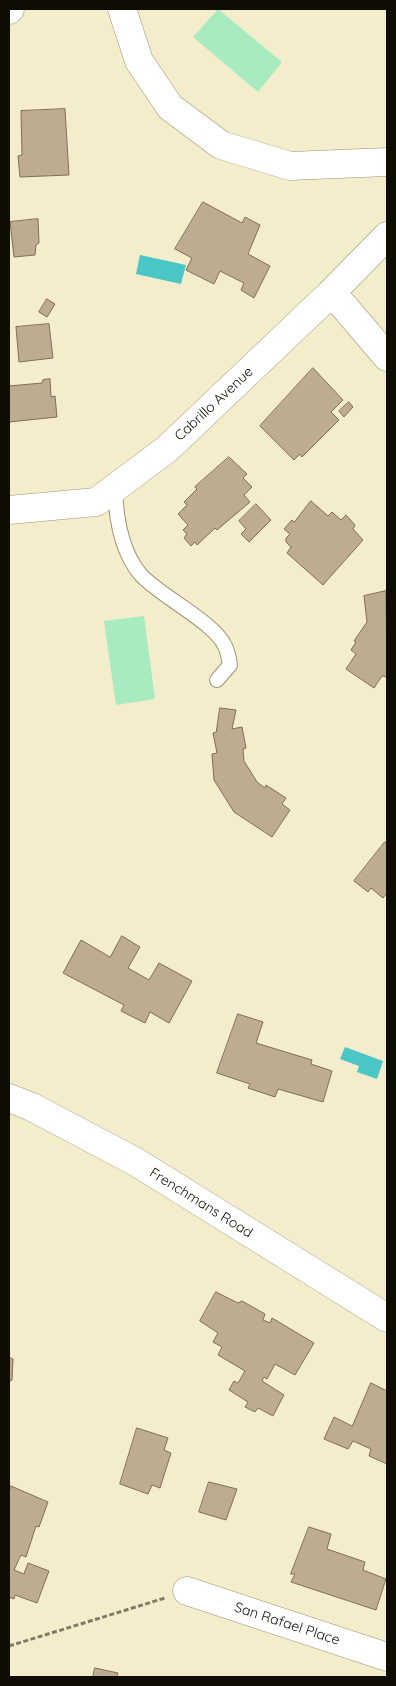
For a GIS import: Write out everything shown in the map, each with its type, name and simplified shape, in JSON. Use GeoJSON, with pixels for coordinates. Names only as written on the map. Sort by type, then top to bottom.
{"type":"FeatureCollection","features":[{"type":"Feature","properties":{"kind":"street"},"geometry":{"type":"LineString","coordinates":[[122,9],[139,61],[170,107],[221,146],[290,166],[387,162]]}},
{"type":"Feature","properties":{"kind":"street","name":"Cabrillo Avenue"},"geometry":{"type":"LineString","coordinates":[[9,510],[96,502],[114,489],[166,448],[329,295],[387,236]]}},
{"type":"Feature","properties":{"kind":"street"},"geometry":{"type":"LineString","coordinates":[[329,295],[342,304],[387,357]]}},
{"type":"Feature","properties":{"kind":"street","name":"Frenchmans Road"},"geometry":{"type":"LineString","coordinates":[[9,1098],[32,1107],[136,1162],[387,1318]]}},
{"type":"Feature","properties":{"kind":"street","name":"San Rafael Place"},"geometry":{"type":"LineString","coordinates":[[187,1591],[387,1657]]}},
{"type":"Feature","properties":{"kind":"lane"},"geometry":{"type":"LineString","coordinates":[[114,489],[116,516],[125,546],[140,575],[214,632],[225,646],[230,665],[217,680]]}},
{"type":"Feature","properties":{"kind":"path"},"geometry":{"type":"LineString","coordinates":[[9,1646],[187,1591]]}},
{"type":"Feature","properties":{"kind":"green space"},"geometry":{"type":"Polygon","coordinates":[[[218,9],[282,62],[258,92],[193,37],[218,9]]]}},
{"type":"Feature","properties":{"kind":"green space"},"geometry":{"type":"Polygon","coordinates":[[[144,616],[155,699],[116,705],[104,621],[144,616]]]}},
{"type":"Feature","properties":{"kind":"water"},"geometry":{"type":"Polygon","coordinates":[[[140,255],[186,265],[181,284],[136,274],[140,255]]]}},
{"type":"Feature","properties":{"kind":"water"},"geometry":{"type":"Polygon","coordinates":[[[345,1047],[383,1061],[377,1079],[357,1072],[359,1066],[340,1059],[345,1047]]]}},
{"type":"Feature","properties":{"kind":"building"},"geometry":{"type":"Polygon","coordinates":[[[65,109],[69,175],[20,177],[18,156],[22,155],[21,111],[65,109]]]}},
{"type":"Feature","properties":{"kind":"building"},"geometry":{"type":"Polygon","coordinates":[[[203,202],[242,223],[245,217],[260,225],[248,254],[270,266],[254,298],[241,290],[244,283],[220,271],[214,284],[186,270],[192,258],[175,249],[203,202]]]}},
{"type":"Feature","properties":{"kind":"building"},"geometry":{"type":"Polygon","coordinates":[[[38,219],[39,243],[36,245],[35,255],[14,257],[10,222],[38,219]]]}},
{"type":"Feature","properties":{"kind":"building"},"geometry":{"type":"Polygon","coordinates":[[[47,299],[55,304],[47,317],[39,312],[47,299]]]}},
{"type":"Feature","properties":{"kind":"building"},"geometry":{"type":"Polygon","coordinates":[[[49,324],[53,358],[19,362],[16,327],[49,324]]]}},
{"type":"Feature","properties":{"kind":"building"},"geometry":{"type":"Polygon","coordinates":[[[313,368],[343,400],[331,412],[339,420],[302,457],[300,454],[294,460],[260,426],[313,368]]]}},
{"type":"Feature","properties":{"kind":"building"},"geometry":{"type":"Polygon","coordinates":[[[50,379],[51,397],[55,396],[57,417],[9,422],[9,386],[42,383],[43,380],[50,379]]]}},
{"type":"Feature","properties":{"kind":"building"},"geometry":{"type":"Polygon","coordinates":[[[349,402],[353,407],[344,417],[339,411],[349,402]]]}},
{"type":"Feature","properties":{"kind":"building"},"geometry":{"type":"Polygon","coordinates":[[[229,457],[247,474],[243,478],[252,487],[244,495],[250,502],[217,530],[215,528],[197,545],[195,542],[191,546],[184,538],[187,534],[183,530],[188,525],[178,514],[187,505],[184,502],[197,489],[195,487],[229,457]]]}},
{"type":"Feature","properties":{"kind":"building"},"geometry":{"type":"Polygon","coordinates":[[[311,501],[328,516],[332,512],[341,520],[346,515],[355,525],[353,529],[363,540],[323,585],[287,553],[291,547],[286,542],[286,538],[290,534],[284,529],[292,520],[294,522],[311,501]]]}},
{"type":"Feature","properties":{"kind":"building"},"geometry":{"type":"Polygon","coordinates":[[[256,504],[271,520],[249,542],[241,534],[246,529],[239,521],[256,504]]]}},
{"type":"Feature","properties":{"kind":"building"},"geometry":{"type":"Polygon","coordinates":[[[386,591],[387,677],[382,676],[374,688],[346,669],[356,654],[351,650],[356,642],[354,641],[367,622],[364,596],[386,591]]]}},
{"type":"Feature","properties":{"kind":"building"},"geometry":{"type":"Polygon","coordinates":[[[220,708],[236,710],[232,729],[242,727],[246,748],[243,749],[244,761],[257,782],[265,788],[266,785],[286,798],[282,804],[290,810],[272,837],[234,812],[214,780],[212,754],[217,753],[213,733],[216,732],[220,708]]]}},
{"type":"Feature","properties":{"kind":"building"},"geometry":{"type":"Polygon","coordinates":[[[385,842],[387,844],[387,893],[383,898],[371,888],[368,892],[354,881],[385,842]]]}},
{"type":"Feature","properties":{"kind":"building"},"geometry":{"type":"Polygon","coordinates":[[[122,936],[140,947],[128,968],[149,980],[159,963],[192,981],[169,1023],[150,1012],[145,1023],[121,1011],[124,1005],[63,973],[81,940],[110,957],[122,936]]]}},
{"type":"Feature","properties":{"kind":"building"},"geometry":{"type":"Polygon","coordinates":[[[238,1014],[263,1022],[256,1043],[312,1060],[311,1064],[332,1071],[323,1102],[278,1089],[275,1097],[248,1088],[250,1084],[217,1073],[238,1014]]]}},
{"type":"Feature","properties":{"kind":"building"},"geometry":{"type":"Polygon","coordinates":[[[216,1292],[238,1303],[242,1301],[265,1314],[263,1320],[270,1323],[272,1318],[314,1343],[295,1375],[275,1364],[267,1379],[264,1377],[262,1381],[284,1395],[273,1416],[258,1408],[255,1412],[245,1407],[248,1402],[229,1390],[234,1381],[238,1383],[245,1371],[218,1355],[222,1347],[213,1342],[218,1333],[200,1321],[216,1292]]]}},
{"type":"Feature","properties":{"kind":"building"},"geometry":{"type":"Polygon","coordinates":[[[9,1357],[13,1359],[12,1380],[9,1382],[9,1357]]]}},
{"type":"Feature","properties":{"kind":"building"},"geometry":{"type":"Polygon","coordinates":[[[371,1383],[387,1391],[387,1464],[369,1456],[371,1449],[353,1441],[348,1449],[324,1439],[334,1417],[352,1426],[371,1383]]]}},
{"type":"Feature","properties":{"kind":"building"},"geometry":{"type":"Polygon","coordinates":[[[137,1428],[168,1438],[164,1450],[171,1453],[160,1488],[152,1485],[148,1494],[120,1484],[137,1428]]]}},
{"type":"Feature","properties":{"kind":"building"},"geometry":{"type":"Polygon","coordinates":[[[209,1482],[237,1489],[226,1520],[199,1512],[209,1482]]]}},
{"type":"Feature","properties":{"kind":"building"},"geometry":{"type":"Polygon","coordinates":[[[11,1486],[48,1502],[39,1527],[36,1526],[26,1557],[21,1555],[14,1570],[24,1574],[28,1563],[49,1571],[37,1603],[15,1595],[14,1599],[9,1597],[9,1492],[11,1486]]]}},
{"type":"Feature","properties":{"kind":"building"},"geometry":{"type":"Polygon","coordinates":[[[309,1527],[331,1534],[327,1549],[365,1562],[363,1570],[386,1579],[376,1610],[291,1582],[295,1574],[291,1574],[309,1527]]]}},
{"type":"Feature","properties":{"kind":"building"},"geometry":{"type":"Polygon","coordinates":[[[95,1668],[118,1673],[117,1677],[93,1677],[95,1668]]]}}]}
